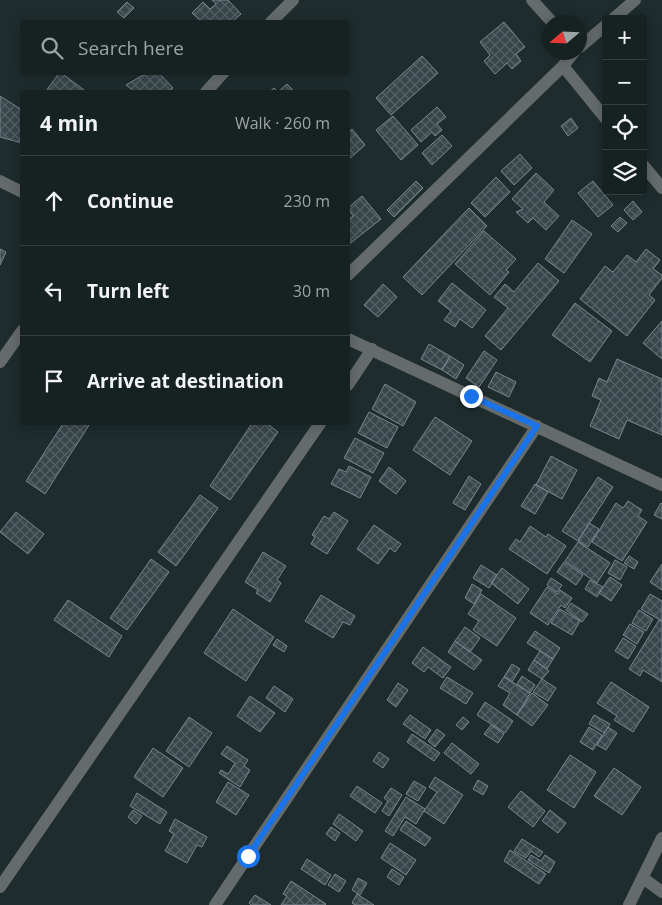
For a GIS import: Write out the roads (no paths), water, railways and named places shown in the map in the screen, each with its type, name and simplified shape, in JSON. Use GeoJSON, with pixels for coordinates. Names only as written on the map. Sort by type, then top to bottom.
{"type":"FeatureCollection","features":[{"type":"Feature","properties":{"kind":"street"},"geometry":{"type":"LineString","coordinates":[[273,20],[293,0]]}},
{"type":"Feature","properties":{"kind":"street"},"geometry":{"type":"LineString","coordinates":[[532,0],[546,15]]}},
{"type":"Feature","properties":{"kind":"street"},"geometry":{"type":"LineString","coordinates":[[618,15],[635,0]]}},
{"type":"Feature","properties":{"kind":"street"},"geometry":{"type":"LineString","coordinates":[[587,41],[602,28]]}},
{"type":"Feature","properties":{"kind":"street"},"geometry":{"type":"LineString","coordinates":[[350,273],[568,60]]}},
{"type":"Feature","properties":{"kind":"street"},"geometry":{"type":"LineString","coordinates":[[563,66],[602,114]]}},
{"type":"Feature","properties":{"kind":"street"},"geometry":{"type":"LineString","coordinates":[[208,90],[221,75]]}},
{"type":"Feature","properties":{"kind":"street"},"geometry":{"type":"LineString","coordinates":[[647,170],[662,188]]}},
{"type":"Feature","properties":{"kind":"street"},"geometry":{"type":"LineString","coordinates":[[0,181],[20,191]]}},
{"type":"Feature","properties":{"kind":"street"},"geometry":{"type":"LineString","coordinates":[[0,362],[20,334]]}},
{"type":"Feature","properties":{"kind":"street"},"geometry":{"type":"LineString","coordinates":[[350,340],[662,485]]}},
{"type":"Feature","properties":{"kind":"street"},"geometry":{"type":"LineString","coordinates":[[350,382],[372,349]]}},
{"type":"Feature","properties":{"kind":"street"},"geometry":{"type":"LineString","coordinates":[[0,887],[319,425]]}},
{"type":"Feature","properties":{"kind":"street"},"geometry":{"type":"LineString","coordinates":[[215,905],[537,426]]}},
{"type":"Feature","properties":{"kind":"street"},"geometry":{"type":"LineString","coordinates":[[629,905],[662,838]]}},
{"type":"Feature","properties":{"kind":"street"},"geometry":{"type":"LineString","coordinates":[[643,878],[662,892]]}}]}
